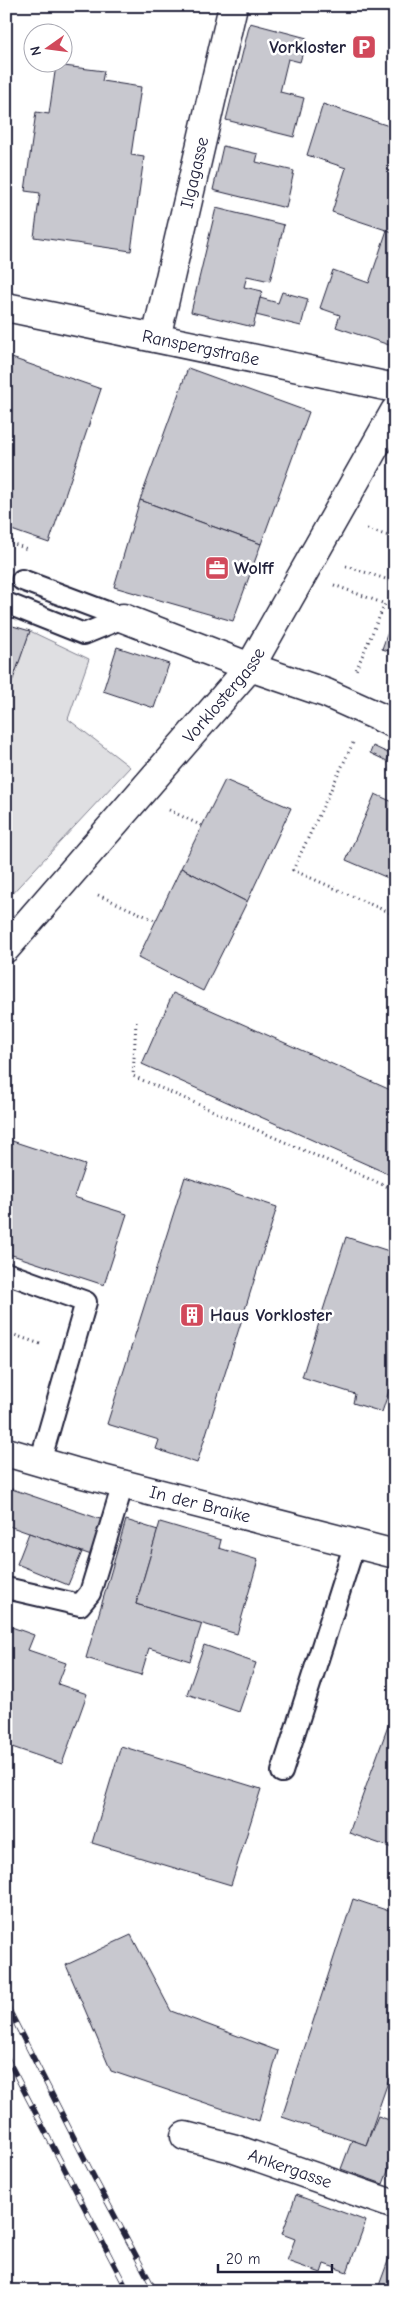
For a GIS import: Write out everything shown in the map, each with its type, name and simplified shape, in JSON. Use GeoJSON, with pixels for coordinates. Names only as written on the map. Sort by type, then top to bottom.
{"type":"FeatureCollection","features":[{"type":"Feature","properties":{"kind":"street","name":"Ilgagasse"},"geometry":{"type":"LineString","coordinates":[[156,338],[233,6]]}},
{"type":"Feature","properties":{"kind":"street","name":"Ranspergstraße"},"geometry":{"type":"LineString","coordinates":[[6,307],[395,388]]}},
{"type":"Feature","properties":{"kind":"street","name":"Vorklostergasse"},"geometry":{"type":"LineString","coordinates":[[6,948],[250,667],[395,411]]}},
{"type":"Feature","properties":{"kind":"street"},"geometry":{"type":"LineString","coordinates":[[123,618],[250,667],[326,692],[395,724]]}},
{"type":"Feature","properties":{"kind":"street","name":"In der Braike"},"geometry":{"type":"LineString","coordinates":[[6,1452],[395,1554]]}},
{"type":"Feature","properties":{"kind":"street","name":"Ankergasse"},"geometry":{"type":"LineString","coordinates":[[185,2136],[232,2148],[395,2205]]}},
{"type":"Feature","properties":{"kind":"lane"},"geometry":{"type":"LineString","coordinates":[[22,580],[123,618]]}},
{"type":"Feature","properties":{"kind":"lane"},"geometry":{"type":"LineString","coordinates":[[6,603],[84,634],[123,618]]}},
{"type":"Feature","properties":{"kind":"lane"},"geometry":{"type":"LineString","coordinates":[[6,1274],[86,1302],[40,1462]]}},
{"type":"Feature","properties":{"kind":"lane"},"geometry":{"type":"LineString","coordinates":[[6,1588],[80,1605],[90,1593],[123,1484]]}},
{"type":"Feature","properties":{"kind":"lane"},"geometry":{"type":"LineString","coordinates":[[282,1772],[355,1544]]}},
{"type":"Feature","properties":{"kind":"path"},"geometry":{"type":"LineString","coordinates":[[307,564],[395,582]]}},
{"type":"Feature","properties":{"kind":"path"},"geometry":{"type":"LineString","coordinates":[[307,564],[385,604],[342,700]]}},
{"type":"Feature","properties":{"kind":"path"},"geometry":{"type":"LineString","coordinates":[[353,742],[293,870],[395,915]]}},
{"type":"Feature","properties":{"kind":"path"},"geometry":{"type":"LineString","coordinates":[[65,880],[157,921]]}},
{"type":"Feature","properties":{"kind":"path"},"geometry":{"type":"LineString","coordinates":[[136,1022],[133,1076],[395,1190]]}},
{"type":"Feature","properties":{"kind":"path"},"geometry":{"type":"LineString","coordinates":[[6,1332],[72,1355]]}},
{"type":"Feature","properties":{"kind":"shaded area"},"geometry":{"type":"Polygon","coordinates":[[[30,631],[89,659],[68,719],[130,767],[6,900],[6,697],[30,631]]]}},
{"type":"Feature","properties":{"kind":"building"},"geometry":{"type":"Polygon","coordinates":[[[250,23],[307,38],[300,62],[288,59],[280,92],[304,98],[294,137],[226,120],[250,23]]]}},
{"type":"Feature","properties":{"kind":"building"},"geometry":{"type":"Polygon","coordinates":[[[72,67],[104,71],[102,81],[141,87],[131,155],[144,157],[131,251],[34,237],[40,193],[25,191],[36,112],[49,114],[55,72],[72,72],[72,67]]]}},
{"type":"Feature","properties":{"kind":"building"},"geometry":{"type":"Polygon","coordinates":[[[323,104],[395,128],[395,233],[332,212],[346,168],[307,155],[323,104]]]}},
{"type":"Feature","properties":{"kind":"building"},"geometry":{"type":"Polygon","coordinates":[[[223,146],[258,154],[256,162],[294,171],[286,208],[213,190],[223,146]]]}},
{"type":"Feature","properties":{"kind":"building"},"geometry":{"type":"Polygon","coordinates":[[[216,208],[284,225],[270,281],[247,276],[244,287],[262,291],[253,327],[191,312],[216,208]]]}},
{"type":"Feature","properties":{"kind":"building"},"geometry":{"type":"Polygon","coordinates":[[[387,230],[395,233],[395,347],[336,327],[340,315],[320,308],[333,270],[369,283],[387,230]]]}},
{"type":"Feature","properties":{"kind":"building"},"geometry":{"type":"Polygon","coordinates":[[[6,249],[11,249],[9,280],[6,280],[6,249]]]}},
{"type":"Feature","properties":{"kind":"building"},"geometry":{"type":"Polygon","coordinates":[[[282,292],[308,299],[301,326],[256,315],[260,298],[278,303],[282,292]]]}},
{"type":"Feature","properties":{"kind":"building"},"geometry":{"type":"Polygon","coordinates":[[[6,356],[101,389],[49,543],[6,528],[6,356]]]}},
{"type":"Feature","properties":{"kind":"building"},"geometry":{"type":"Polygon","coordinates":[[[188,368],[309,412],[261,544],[140,500],[188,368]]]}},
{"type":"Feature","properties":{"kind":"building"},"geometry":{"type":"Polygon","coordinates":[[[140,500],[261,544],[233,621],[114,587],[140,500]]]}},
{"type":"Feature","properties":{"kind":"building"},"geometry":{"type":"Polygon","coordinates":[[[395,612],[395,653],[382,649],[395,612]]]}},
{"type":"Feature","properties":{"kind":"building"},"geometry":{"type":"Polygon","coordinates":[[[6,624],[30,631],[6,699],[6,624]]]}},
{"type":"Feature","properties":{"kind":"building"},"geometry":{"type":"Polygon","coordinates":[[[117,647],[169,664],[154,708],[103,691],[117,647]]]}},
{"type":"Feature","properties":{"kind":"building"},"geometry":{"type":"Polygon","coordinates":[[[373,746],[390,754],[387,761],[370,753],[373,746]]]}},
{"type":"Feature","properties":{"kind":"building"},"geometry":{"type":"Polygon","coordinates":[[[225,780],[291,808],[247,902],[181,868],[225,780]]]}},
{"type":"Feature","properties":{"kind":"building"},"geometry":{"type":"Polygon","coordinates":[[[375,794],[395,803],[395,881],[346,860],[375,794]]]}},
{"type":"Feature","properties":{"kind":"building"},"geometry":{"type":"Polygon","coordinates":[[[181,868],[247,902],[203,991],[138,958],[181,868]]]}},
{"type":"Feature","properties":{"kind":"building"},"geometry":{"type":"Polygon","coordinates":[[[173,993],[395,1092],[395,1177],[142,1064],[173,993]]]}},
{"type":"Feature","properties":{"kind":"building"},"geometry":{"type":"Polygon","coordinates":[[[6,1139],[85,1165],[74,1197],[127,1214],[104,1285],[6,1253],[6,1139]]]}},
{"type":"Feature","properties":{"kind":"building","name":"Haus Vorkloster"},"geometry":{"type":"Polygon","coordinates":[[[185,1177],[277,1207],[197,1463],[156,1449],[159,1440],[107,1424],[185,1177]]]}},
{"type":"Feature","properties":{"kind":"building"},"geometry":{"type":"Polygon","coordinates":[[[346,1237],[395,1253],[395,1373],[382,1412],[353,1403],[355,1394],[302,1377],[346,1237]]]}},
{"type":"Feature","properties":{"kind":"building"},"geometry":{"type":"Polygon","coordinates":[[[6,1487],[106,1521],[94,1556],[6,1525],[6,1487]]]}},
{"type":"Feature","properties":{"kind":"building"},"geometry":{"type":"Polygon","coordinates":[[[126,1520],[158,1530],[136,1604],[202,1623],[190,1661],[149,1648],[141,1675],[86,1658],[126,1520]]]}},
{"type":"Feature","properties":{"kind":"building"},"geometry":{"type":"Polygon","coordinates":[[[160,1522],[221,1540],[219,1548],[258,1560],[237,1634],[136,1604],[160,1522]]]}},
{"type":"Feature","properties":{"kind":"building"},"geometry":{"type":"Polygon","coordinates":[[[29,1533],[82,1552],[68,1585],[17,1564],[29,1533]]]}},
{"type":"Feature","properties":{"kind":"building"},"geometry":{"type":"Polygon","coordinates":[[[6,1625],[34,1635],[28,1650],[66,1663],[58,1684],[87,1694],[62,1764],[6,1745],[6,1719],[12,1702],[6,1700],[6,1625]]]}},
{"type":"Feature","properties":{"kind":"building"},"geometry":{"type":"Polygon","coordinates":[[[204,1645],[256,1663],[239,1712],[187,1694],[204,1645]]]}},
{"type":"Feature","properties":{"kind":"building"},"geometry":{"type":"Polygon","coordinates":[[[395,1707],[395,1849],[349,1833],[395,1707]]]}},
{"type":"Feature","properties":{"kind":"building"},"geometry":{"type":"Polygon","coordinates":[[[121,1746],[261,1789],[231,1885],[92,1843],[121,1746]]]}},
{"type":"Feature","properties":{"kind":"building"},"geometry":{"type":"Polygon","coordinates":[[[353,1899],[395,1913],[395,2062],[366,2145],[282,2117],[353,1899]]]}},
{"type":"Feature","properties":{"kind":"building"},"geometry":{"type":"Polygon","coordinates":[[[131,1935],[171,2011],[278,2051],[259,2121],[111,2071],[66,1965],[131,1935]]]}},
{"type":"Feature","properties":{"kind":"building"},"geometry":{"type":"Polygon","coordinates":[[[378,2116],[395,2122],[395,2153],[383,2184],[341,2169],[352,2140],[366,2145],[378,2116]]]}},
{"type":"Feature","properties":{"kind":"building"},"geometry":{"type":"Polygon","coordinates":[[[296,2195],[366,2221],[347,2272],[324,2264],[321,2273],[287,2261],[295,2239],[282,2234],[296,2195]]]}},
{"type":"Feature","properties":{"kind":"building"},"geometry":{"type":"Polygon","coordinates":[[[395,2242],[395,2291],[377,2291],[395,2242]]]}},
{"type":"Feature","properties":{"kind":"railway"},"geometry":{"type":"LineString","coordinates":[[6,2004],[96,2181],[155,2291]]}},
{"type":"Feature","properties":{"kind":"railway"},"geometry":{"type":"LineString","coordinates":[[6,2056],[128,2291]]}},
{"type":"Feature","properties":{"kind":"place","name":"Vorkloster"},"geometry":{"type":"Point","coordinates":[364,47]}},
{"type":"Feature","properties":{"kind":"place","name":"Wolff"},"geometry":{"type":"Point","coordinates":[217,568]}},
{"type":"Feature","properties":{"kind":"place","name":"Haus Vorkloster"},"geometry":{"type":"Point","coordinates":[192,1315]}}]}
